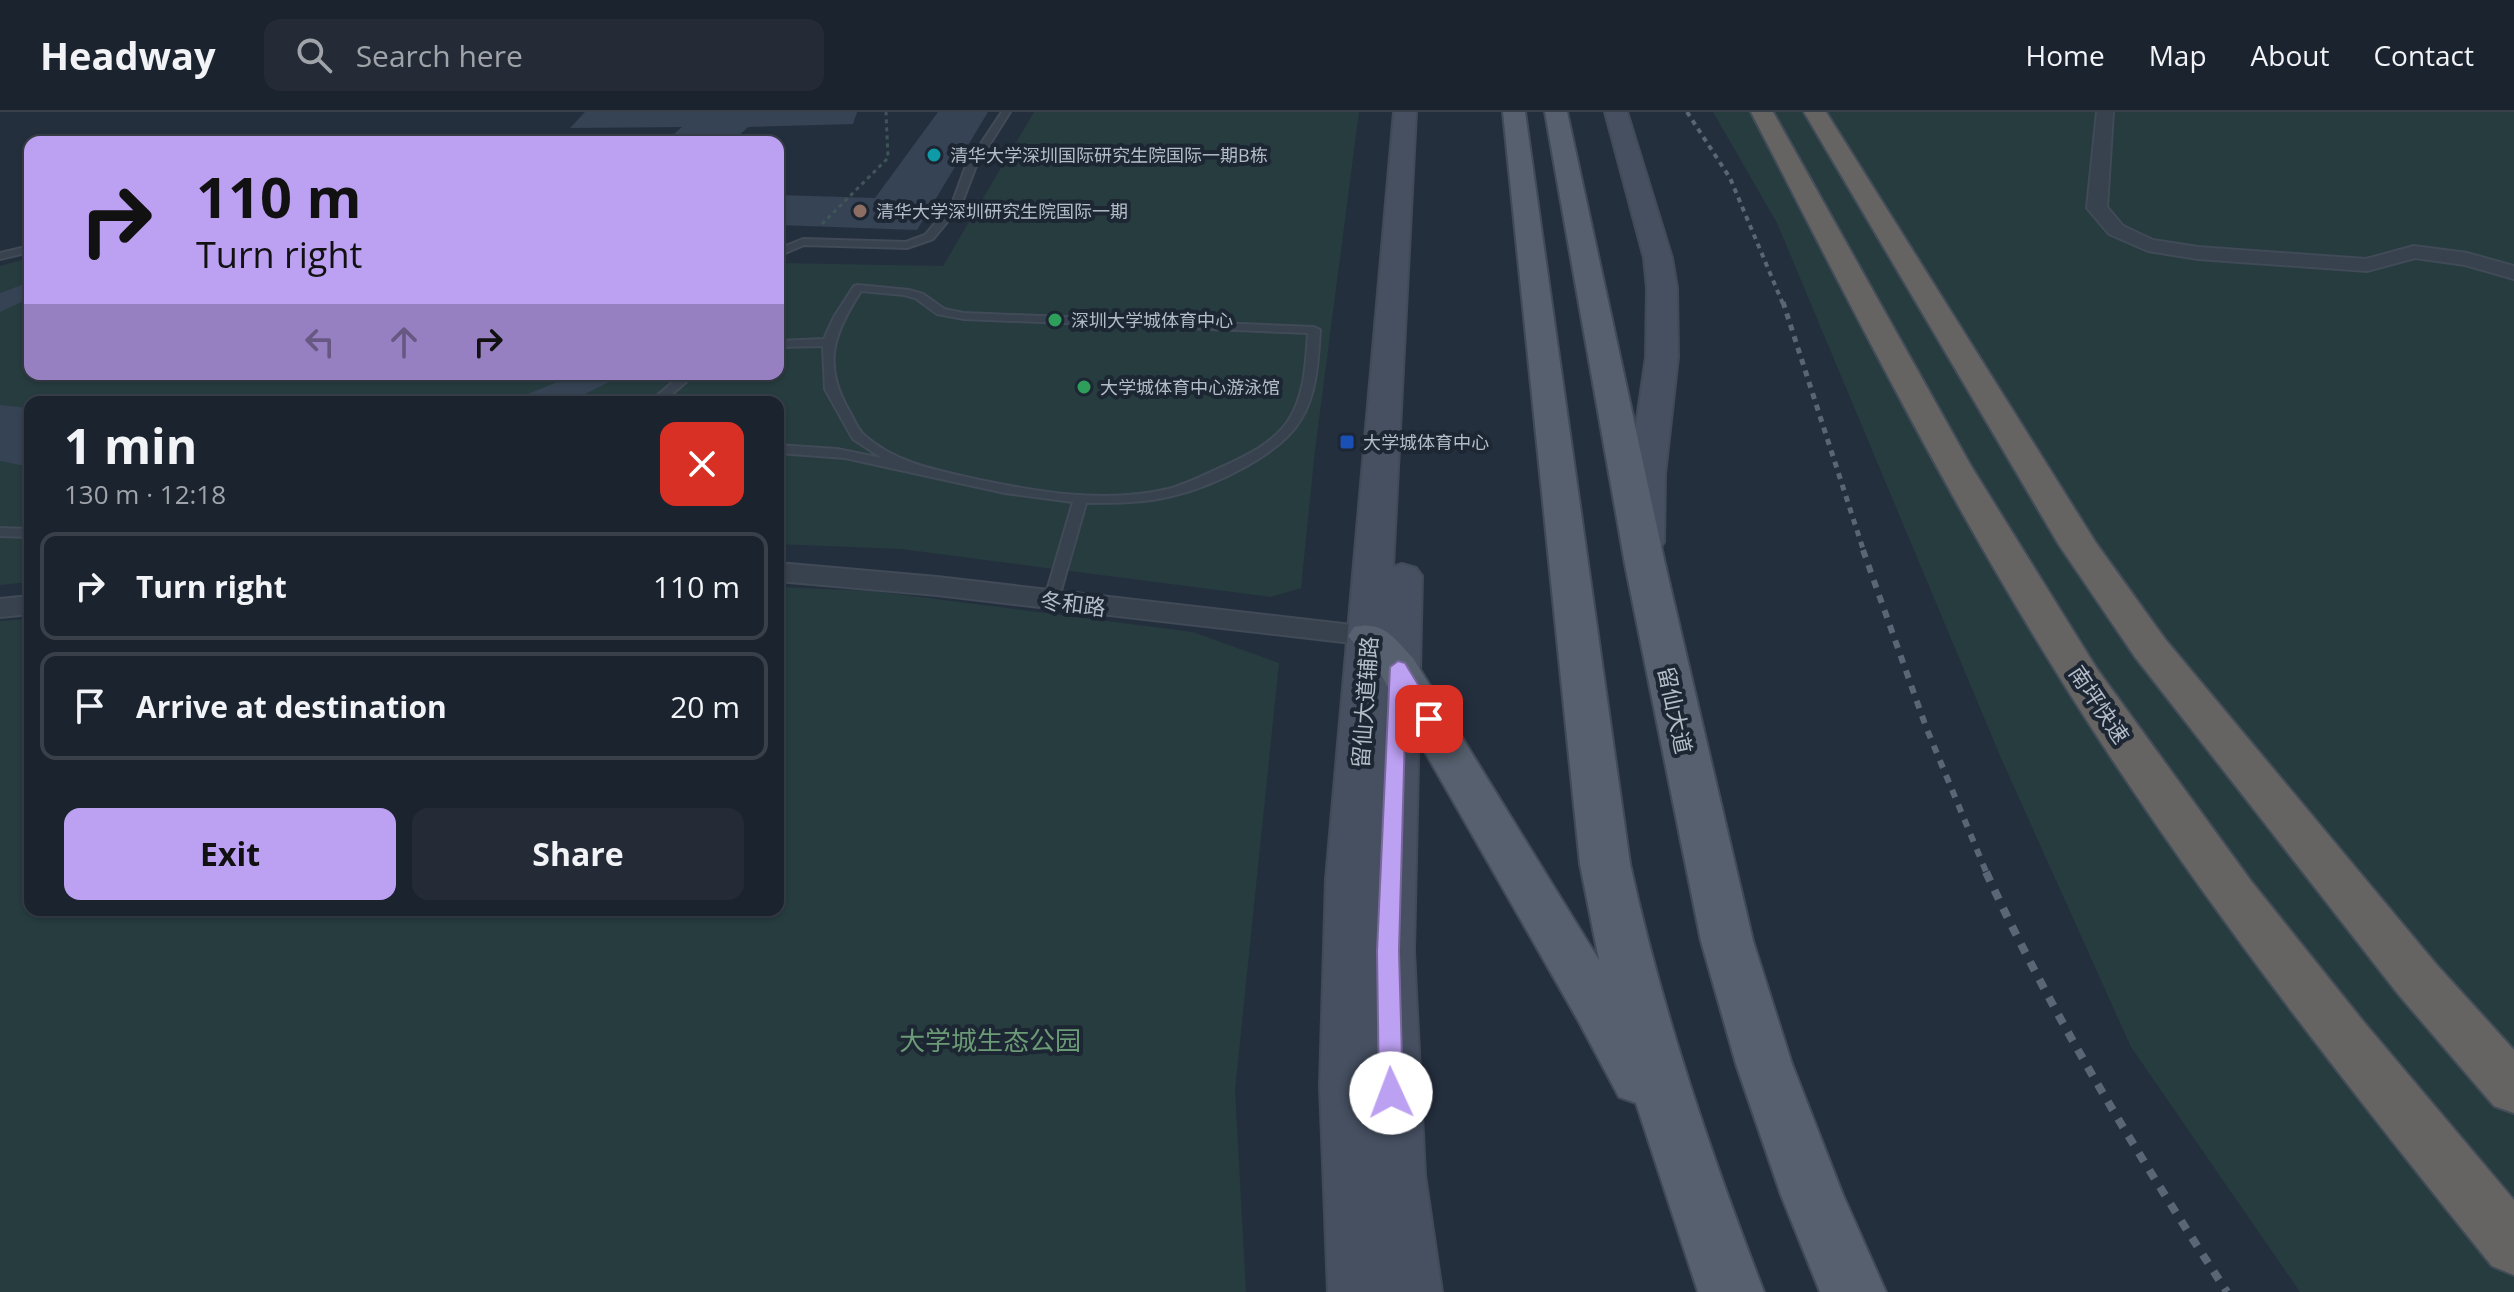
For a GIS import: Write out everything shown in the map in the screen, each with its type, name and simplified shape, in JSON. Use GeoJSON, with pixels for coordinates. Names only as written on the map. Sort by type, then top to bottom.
{"type":"FeatureCollection","features":[{"type":"Feature","properties":{"kind":"highway","name":"南坪快速"},"geometry":{"type":"LineString","coordinates":[[1762,112],[1995,542],[2079,675],[2192,837],[2360,1063],[2514,1246]]}},
{"type":"Feature","properties":{"kind":"highway"},"geometry":{"type":"LineString","coordinates":[[1815,112],[2078,545],[2150,648],[2417,979],[2514,1089]]}},
{"type":"Feature","properties":{"kind":"main road","name":"留仙大道辅路"},"geometry":{"type":"LineString","coordinates":[[1405,112],[1384,651],[1389,1066],[1395,1175],[1409,1292]]}},
{"type":"Feature","properties":{"kind":"main road","name":"留仙大道辅路"},"geometry":{"type":"LineString","coordinates":[[1361,1292],[1350,1172],[1348,960],[1384,651],[1420,112]]}},
{"type":"Feature","properties":{"kind":"main road"},"geometry":{"type":"LineString","coordinates":[[1514,112],[1605,864],[1619,942],[1682,1159],[1731,1292]]}},
{"type":"Feature","properties":{"kind":"main road","name":"留仙大道"},"geometry":{"type":"LineString","coordinates":[[1556,112],[1645,564],[1727,941],[1764,1064],[1812,1195],[1853,1292]]}},
{"type":"Feature","properties":{"kind":"main road"},"geometry":{"type":"LineString","coordinates":[[1616,112],[1658,258],[1662,288],[1664,324],[1647,474],[1645,564]]}},
{"type":"Feature","properties":{"kind":"main road"},"geometry":{"type":"LineString","coordinates":[[1384,651],[1599,1007],[1682,1159]]}},
{"type":"Feature","properties":{"kind":"street"},"geometry":{"type":"LineString","coordinates":[[2105,112],[2097,208],[2116,230],[2148,245],[2198,253],[2367,265],[2414,252],[2467,259],[2514,273]]}},
{"type":"Feature","properties":{"kind":"street","name":"冬和路"},"geometry":{"type":"LineString","coordinates":[[784,572],[1051,601],[1384,651]]}},
{"type":"Feature","properties":{"kind":"street"},"geometry":{"type":"LineString","coordinates":[[0,608],[24,606]]}},
{"type":"Feature","properties":{"kind":"lane"},"geometry":{"type":"LineString","coordinates":[[784,250],[803,242],[907,245],[929,237],[956,205],[971,166],[1006,112]]}},
{"type":"Feature","properties":{"kind":"lane"},"geometry":{"type":"LineString","coordinates":[[0,256],[24,250]]}},
{"type":"Feature","properties":{"kind":"lane"},"geometry":{"type":"LineString","coordinates":[[784,449],[842,454],[974,485],[1080,501],[1170,493],[1242,464],[1286,435],[1304,406],[1312,377],[1314,330],[964,316],[941,312],[928,306],[919,296],[905,292],[858,288],[839,317],[828,342],[831,389],[857,436],[907,468]]}},
{"type":"Feature","properties":{"kind":"lane"},"geometry":{"type":"LineString","coordinates":[[784,344],[828,342]]}},
{"type":"Feature","properties":{"kind":"lane"},"geometry":{"type":"LineString","coordinates":[[663,396],[682,380]]}},
{"type":"Feature","properties":{"kind":"lane"},"geometry":{"type":"LineString","coordinates":[[1051,601],[1080,501]]}},
{"type":"Feature","properties":{"kind":"lane"},"geometry":{"type":"LineString","coordinates":[[1,533],[24,533]]}},
{"type":"Feature","properties":{"kind":"path"},"geometry":{"type":"LineString","coordinates":[[803,242],[888,158],[886,112]]}},
{"type":"Feature","properties":{"kind":"green space","name":"深圳大学城体育中心"},"geometry":{"type":"Polygon","coordinates":[[[1034,112],[1359,112],[1315,450],[1301,588],[1271,597],[901,549],[784,544],[784,396],[24,396],[24,583],[0,585],[0,266],[24,260],[24,380],[784,380],[784,263],[943,266],[1034,112]]]}},
{"type":"Feature","properties":{"kind":"green space"},"geometry":{"type":"Polygon","coordinates":[[[1713,112],[2514,112],[2514,1292],[2300,1292],[2131,1047],[2001,758],[1777,223],[1713,112]]]}},
{"type":"Feature","properties":{"kind":"green space","name":"大学城生态公园"},"geometry":{"type":"Polygon","coordinates":[[[784,587],[874,591],[1193,632],[1279,663],[1235,1090],[1246,1292],[0,1292],[0,621],[24,619],[24,916],[784,916],[784,587]]]}},
{"type":"Feature","properties":{"kind":"building"},"geometry":{"type":"Polygon","coordinates":[[[585,112],[857,112],[853,124],[748,127],[738,136],[672,136],[682,127],[570,128],[585,112]]]}},
{"type":"Feature","properties":{"kind":"building","name":"清华大学深圳国际研究生院国际一期B栋"},"geometry":{"type":"Polygon","coordinates":[[[938,112],[988,112],[917,230],[784,225],[784,195],[875,198],[938,112]]]}},
{"type":"Feature","properties":{"kind":"building"},"geometry":{"type":"Polygon","coordinates":[[[24,284],[24,301],[0,312],[0,293],[24,284]]]}},
{"type":"Feature","properties":{"kind":"building"},"geometry":{"type":"Polygon","coordinates":[[[562,380],[613,380],[581,396],[523,396],[562,380]]]}},
{"type":"Feature","properties":{"kind":"building"},"geometry":{"type":"Polygon","coordinates":[[[0,405],[24,407],[24,466],[0,461],[0,405]]]}},
{"type":"Feature","properties":{"kind":"railway"},"geometry":{"type":"LineString","coordinates":[[1687,112],[1730,178],[1783,304]]}},
{"type":"Feature","properties":{"kind":"railway"},"geometry":{"type":"LineString","coordinates":[[1783,302],[1864,552]]}},
{"type":"Feature","properties":{"kind":"railway"},"geometry":{"type":"LineString","coordinates":[[1863,550],[1926,727],[1987,874]]}},
{"type":"Feature","properties":{"kind":"railway"},"geometry":{"type":"LineString","coordinates":[[1986,872],[2069,1034],[2227,1292]]}},
{"type":"Feature","properties":{"kind":"place","name":"清华大学深圳国际研究生院国际一期B栋"},"geometry":{"type":"Point","coordinates":[934,155]}},
{"type":"Feature","properties":{"kind":"place","name":"清华大学深圳研究生院国际一期"},"geometry":{"type":"Point","coordinates":[860,211]}},
{"type":"Feature","properties":{"kind":"place","name":"深圳大学城体育中心"},"geometry":{"type":"Point","coordinates":[1055,320]}},
{"type":"Feature","properties":{"kind":"place","name":"大学城体育中心游泳馆"},"geometry":{"type":"Point","coordinates":[1084,387]}},
{"type":"Feature","properties":{"kind":"place","name":"大学城体育中心"},"geometry":{"type":"Point","coordinates":[1347,442]}},
{"type":"Feature","properties":{"kind":"route"},"geometry":{"type":"LineString","coordinates":[[1391,1093],[1388,951],[1398,667],[1429,719]]}}]}
